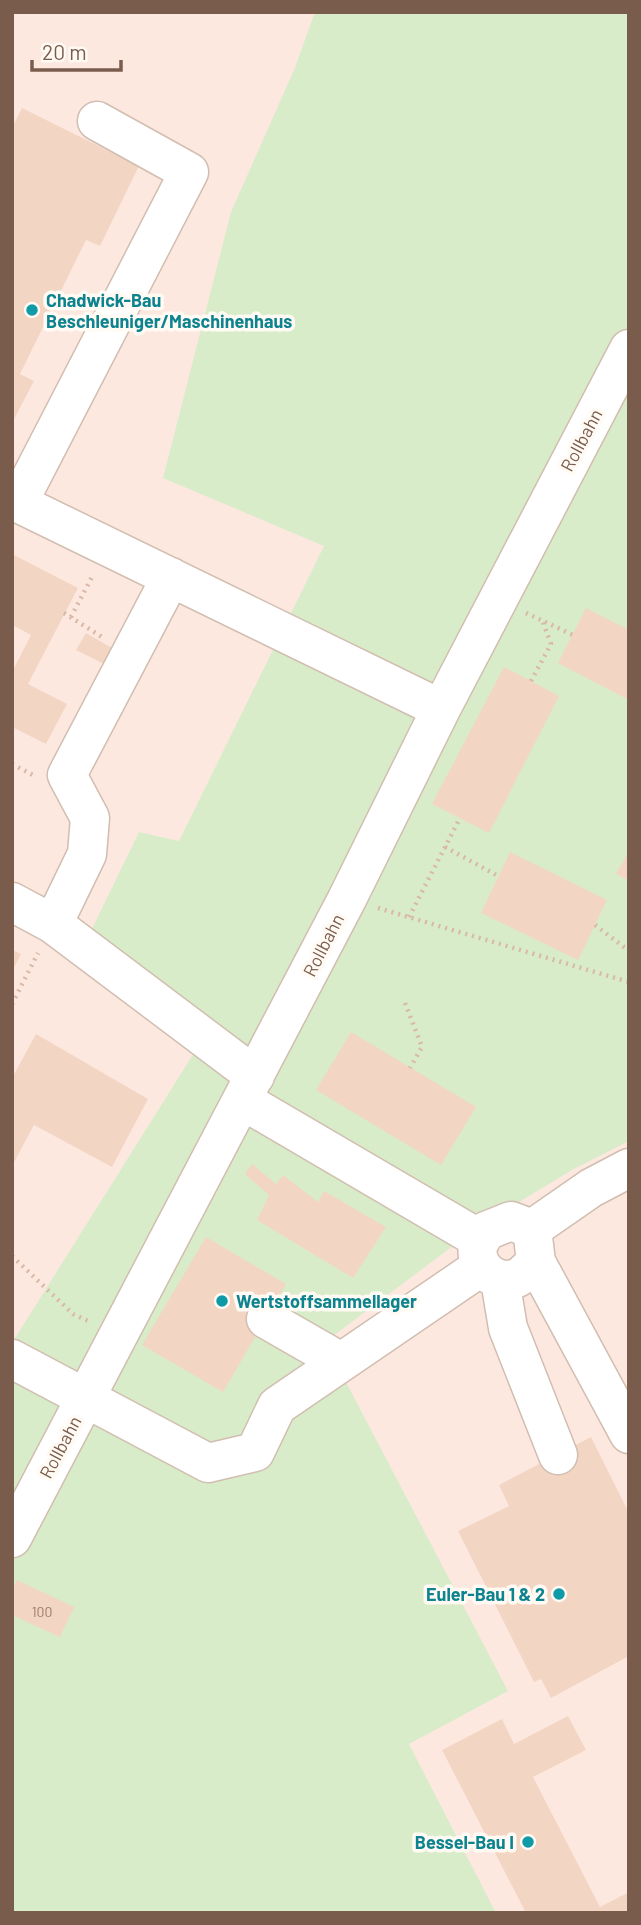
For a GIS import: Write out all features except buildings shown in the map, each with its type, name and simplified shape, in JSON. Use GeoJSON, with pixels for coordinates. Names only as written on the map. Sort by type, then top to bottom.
{"type":"FeatureCollection","features":[{"type":"Feature","properties":{"kind":"lane"},"geometry":{"type":"LineString","coordinates":[[97,121],[189,172],[19,503],[441,709]]}},
{"type":"Feature","properties":{"kind":"lane","name":"Rollbahn"},"geometry":{"type":"LineString","coordinates":[[12,1538],[347,899],[441,709],[629,349]]}},
{"type":"Feature","properties":{"kind":"lane"},"geometry":{"type":"LineString","coordinates":[[53,924],[87,854],[90,818],[67,775],[171,577]]}},
{"type":"Feature","properties":{"kind":"lane"},"geometry":{"type":"LineString","coordinates":[[12,902],[53,924],[248,1088],[487,1262],[516,1279],[534,1245],[591,1188],[629,1168]]}},
{"type":"Feature","properties":{"kind":"lane"},"geometry":{"type":"LineString","coordinates":[[558,1455],[508,1328],[487,1262],[486,1231],[511,1221],[534,1245],[629,1434]]}},
{"type":"Feature","properties":{"kind":"lane"},"geometry":{"type":"LineString","coordinates":[[12,1359],[208,1464],[255,1452],[277,1406],[487,1262]]}},
{"type":"Feature","properties":{"kind":"lane"},"geometry":{"type":"LineString","coordinates":[[266,1319],[341,1362]]}},
{"type":"Feature","properties":{"kind":"path"},"geometry":{"type":"LineString","coordinates":[[71,617],[107,546]]}},
{"type":"Feature","properties":{"kind":"path"},"geometry":{"type":"LineString","coordinates":[[498,600],[573,635]]}},
{"type":"Feature","properties":{"kind":"path"},"geometry":{"type":"LineString","coordinates":[[64,614],[130,654]]}},
{"type":"Feature","properties":{"kind":"path"},"geometry":{"type":"LineString","coordinates":[[531,681],[551,644],[542,621]]}},
{"type":"Feature","properties":{"kind":"path"},"geometry":{"type":"LineString","coordinates":[[409,917],[460,818]]}},
{"type":"Feature","properties":{"kind":"path"},"geometry":{"type":"LineString","coordinates":[[445,847],[498,876]]}},
{"type":"Feature","properties":{"kind":"path"},"geometry":{"type":"LineString","coordinates":[[347,899],[629,982]]}},
{"type":"Feature","properties":{"kind":"path"},"geometry":{"type":"LineString","coordinates":[[12,1004],[53,924]]}},
{"type":"Feature","properties":{"kind":"path"},"geometry":{"type":"LineString","coordinates":[[594,925],[629,951]]}},
{"type":"Feature","properties":{"kind":"path"},"geometry":{"type":"LineString","coordinates":[[405,1003],[422,1047],[410,1068]]}},
{"type":"Feature","properties":{"kind":"path"},"geometry":{"type":"LineString","coordinates":[[12,1256],[74,1314],[118,1336]]}},
{"type":"Feature","properties":{"kind":"shaded area"},"geometry":{"type":"Polygon","coordinates":[[[12,12],[629,12],[629,1913],[12,1913],[12,12]]]}},
{"type":"Feature","properties":{"kind":"green space"},"geometry":{"type":"Polygon","coordinates":[[[315,12],[629,12],[629,1141],[572,1170],[481,1225],[325,1342],[508,1691],[409,1744],[496,1913],[12,1913],[12,1343],[214,1021],[90,933],[139,832],[179,841],[324,546],[163,478],[231,212],[294,70],[315,12]]]}},
{"type":"Feature","properties":{"kind":"place","name":"Chadwick-Bau Beschleuniger/Maschinenhaus"},"geometry":{"type":"Point","coordinates":[32,310]}},
{"type":"Feature","properties":{"kind":"place","name":"Wertstoffsammellager"},"geometry":{"type":"Point","coordinates":[222,1301]}},
{"type":"Feature","properties":{"kind":"place","name":"Euler-Bau 1 & 2"},"geometry":{"type":"Point","coordinates":[559,1594]}},
{"type":"Feature","properties":{"kind":"place","name":"Bessel-Bau I"},"geometry":{"type":"Point","coordinates":[528,1842]}}]}
